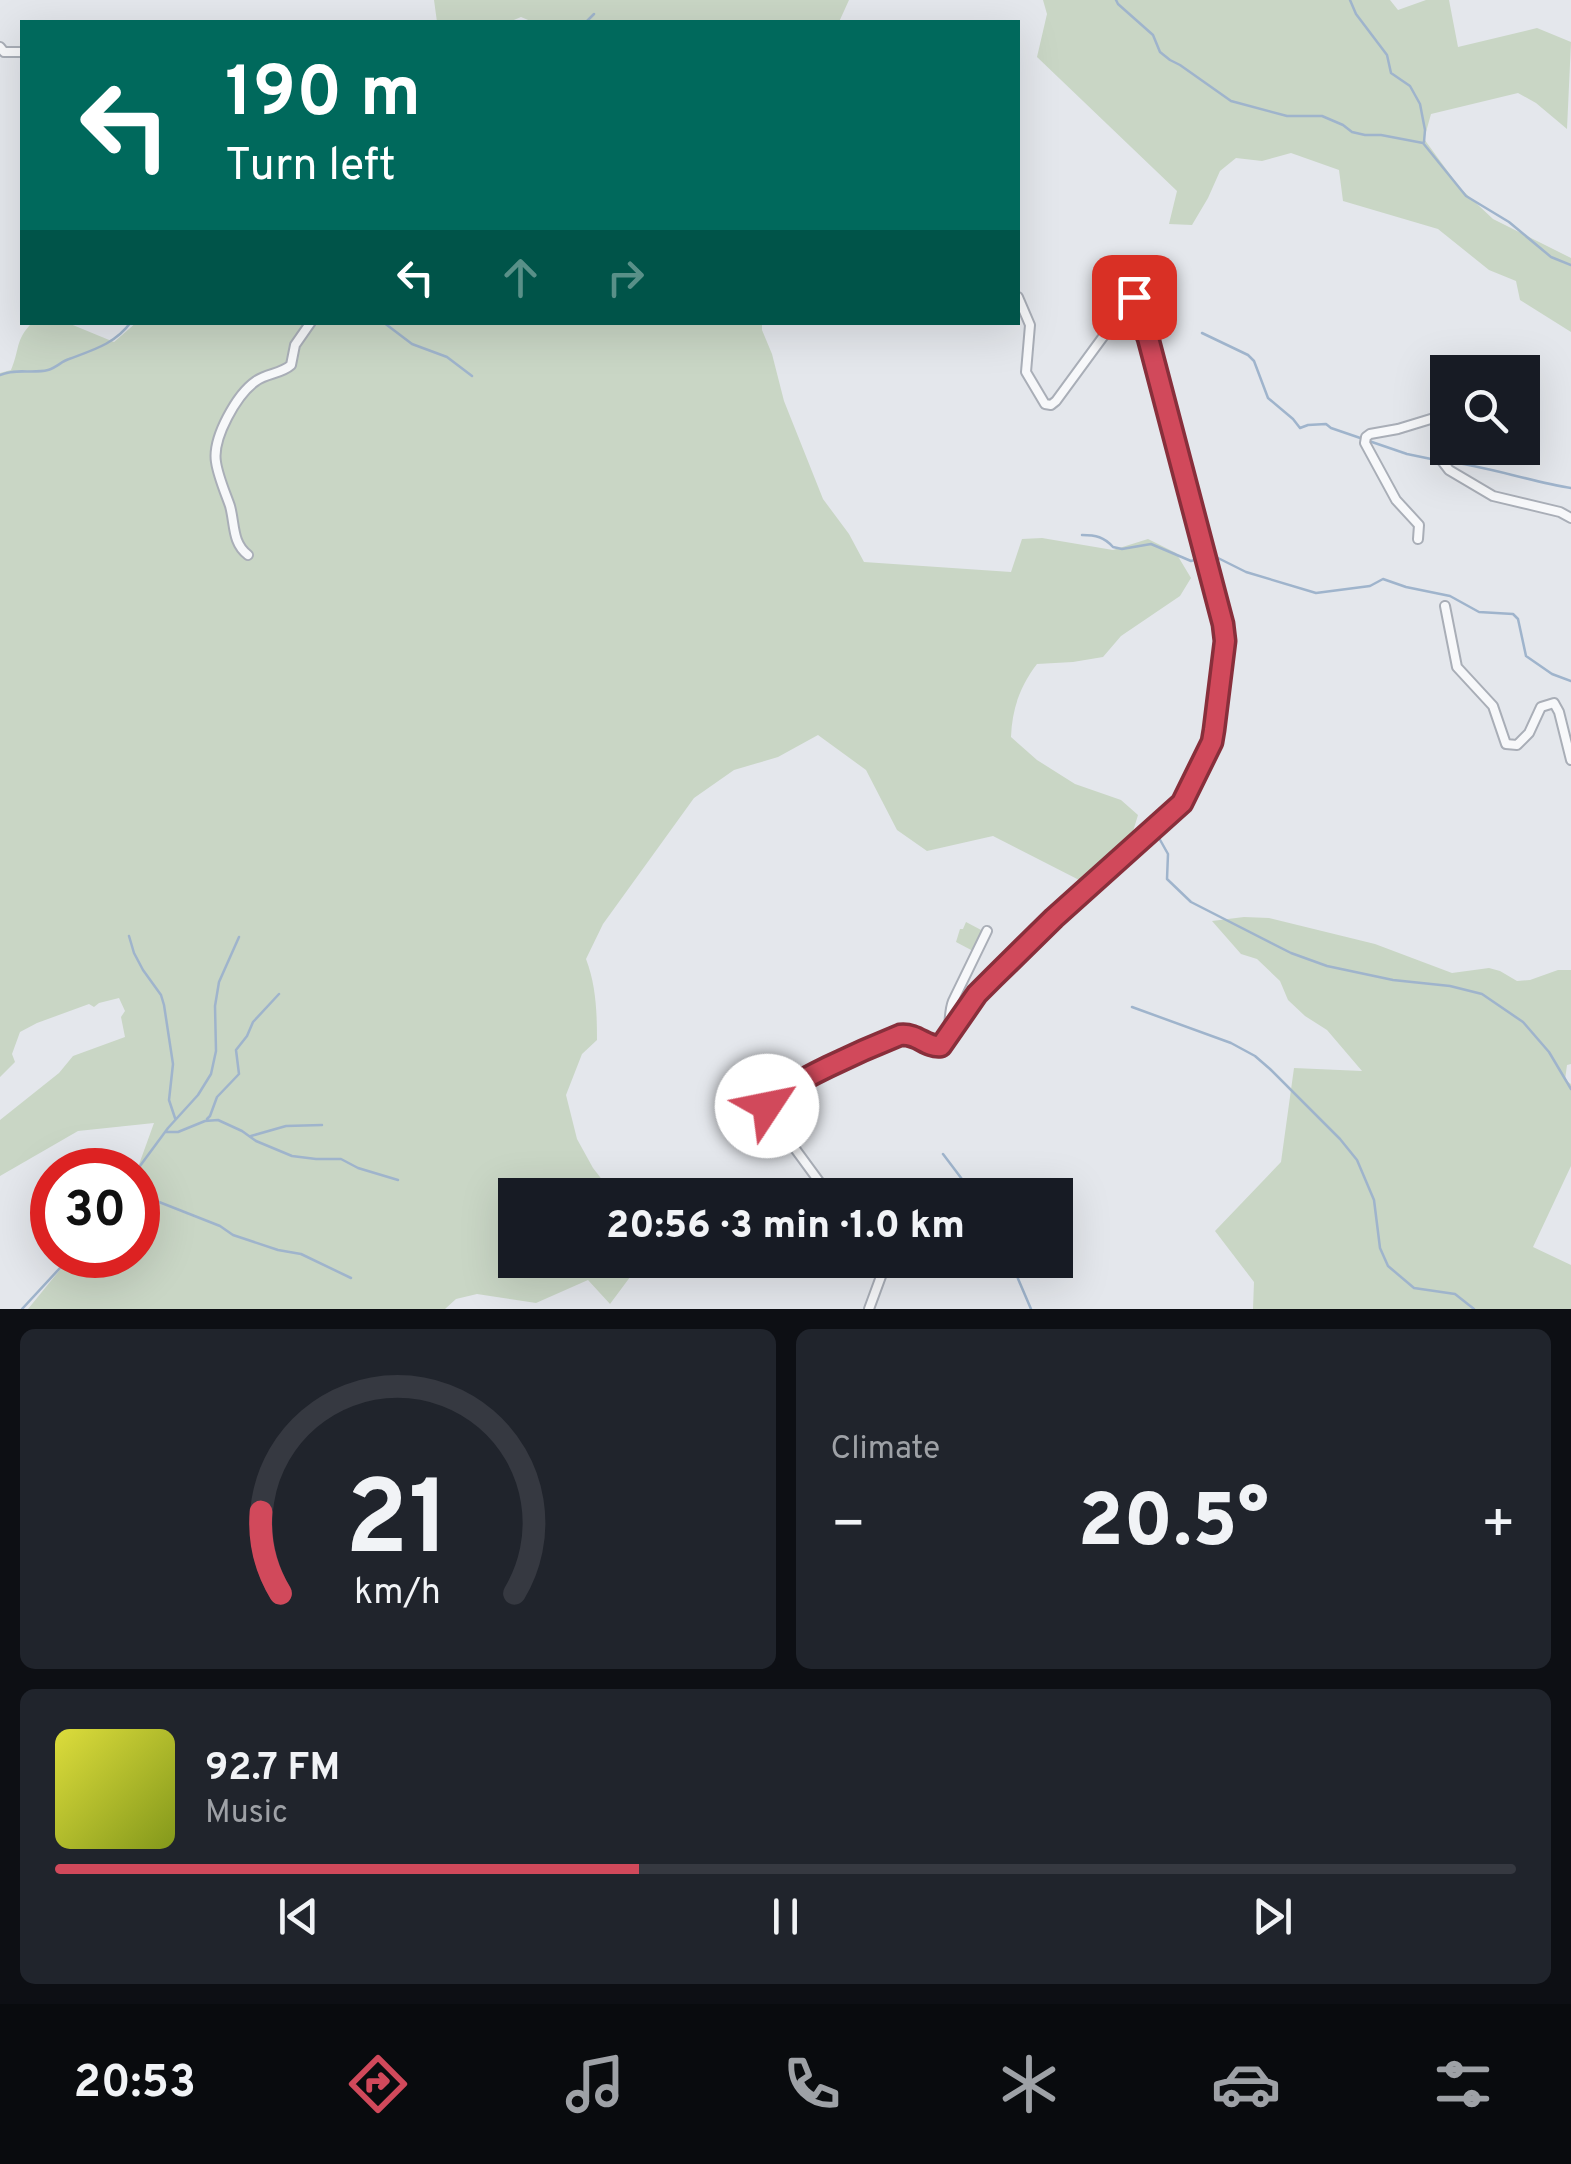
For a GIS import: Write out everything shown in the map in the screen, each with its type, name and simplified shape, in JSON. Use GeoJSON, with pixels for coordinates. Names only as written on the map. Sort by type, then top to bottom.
{"type":"FeatureCollection","features":[{"type":"Feature","properties":{"kind":"street"},"geometry":{"type":"LineString","coordinates":[[817,1178],[774,1120],[767,1106],[770,1099],[900,1035],[909,1034],[937,1047],[946,1041],[986,986],[1054,918],[1182,803],[1212,742],[1225,641],[1223,624],[1138,299],[1130,300],[1051,405],[1044,404],[1026,372],[1030,324],[1020,300]]}},
{"type":"Feature","properties":{"kind":"street"},"geometry":{"type":"LineString","coordinates":[[248,556],[240,550],[236,539],[216,462],[216,446],[243,394],[255,382],[292,365],[295,346],[309,325]]}},
{"type":"Feature","properties":{"kind":"street"},"geometry":{"type":"LineString","coordinates":[[1418,539],[1419,526],[1396,500],[1365,442],[1370,434],[1430,419]]}},
{"type":"Feature","properties":{"kind":"street"},"geometry":{"type":"LineString","coordinates":[[1446,465],[1493,496],[1571,518]]}},
{"type":"Feature","properties":{"kind":"street"},"geometry":{"type":"LineString","coordinates":[[1445,606],[1457,667],[1493,706],[1506,744],[1517,745],[1529,733],[1540,708],[1554,702],[1571,760]]}},
{"type":"Feature","properties":{"kind":"street"},"geometry":{"type":"LineString","coordinates":[[946,1041],[953,1001],[987,931]]}},
{"type":"Feature","properties":{"kind":"street"},"geometry":{"type":"LineString","coordinates":[[869,1309],[880,1278]]}},
{"type":"Feature","properties":{"kind":"green space"},"geometry":{"type":"Polygon","coordinates":[[[434,0],[849,0],[840,20],[437,20],[434,0]]]}},
{"type":"Feature","properties":{"kind":"green space"},"geometry":{"type":"Polygon","coordinates":[[[1043,0],[1390,0],[1398,10],[1426,0],[1449,0],[1458,47],[1537,28],[1571,42],[1567,129],[1518,93],[1431,114],[1424,139],[1460,188],[1493,219],[1571,258],[1571,332],[1520,300],[1516,281],[1489,270],[1438,229],[1343,201],[1339,170],[1291,153],[1262,161],[1236,158],[1220,171],[1192,225],[1169,224],[1177,191],[1037,57],[1047,14],[1043,0]]]}},
{"type":"Feature","properties":{"kind":"green space"},"geometry":{"type":"Polygon","coordinates":[[[30,325],[73,325],[114,342],[134,325],[762,325],[784,401],[823,499],[864,562],[1011,572],[1022,539],[1042,538],[1113,550],[1148,539],[1176,553],[1191,578],[1180,596],[1121,636],[1103,657],[1037,664],[1022,689],[1013,717],[1011,737],[1037,760],[1075,784],[1121,800],[1138,815],[1131,838],[1087,884],[993,836],[927,851],[897,830],[866,770],[818,735],[778,757],[734,770],[694,798],[603,924],[586,959],[595,999],[597,1040],[582,1054],[566,1095],[577,1139],[601,1178],[498,1178],[498,1278],[629,1278],[610,1304],[588,1280],[536,1303],[477,1294],[456,1299],[445,1309],[28,1309],[53,1278],[160,1278],[160,1148],[145,1148],[154,1123],[78,1131],[49,1148],[30,1148],[30,1159],[0,1176],[0,1120],[59,1073],[73,1056],[125,1037],[121,1017],[125,1011],[119,998],[94,1007],[89,1004],[20,1032],[12,1054],[15,1062],[0,1077],[0,373],[11,370],[20,340],[30,325]]]}},
{"type":"Feature","properties":{"kind":"green space"},"geometry":{"type":"Polygon","coordinates":[[[1269,918],[1375,944],[1452,973],[1489,968],[1517,981],[1571,970],[1571,1064],[1567,1065],[1565,1080],[1571,1084],[1571,1166],[1533,1247],[1571,1265],[1571,1309],[1253,1309],[1254,1282],[1215,1231],[1281,1162],[1294,1068],[1362,1071],[1327,1030],[1288,1000],[1280,981],[1257,959],[1241,954],[1212,921],[1269,918]]]}},
{"type":"Feature","properties":{"kind":"green space"},"geometry":{"type":"Polygon","coordinates":[[[966,922],[983,931],[973,951],[956,942],[966,922]]]}},
{"type":"Feature","properties":{"kind":"waterway"},"geometry":{"type":"LineString","coordinates":[[1116,0],[1153,35],[1160,52],[1231,101],[1287,116],[1322,116],[1352,132],[1423,143],[1466,196],[1509,222],[1551,257],[1571,265]]}},
{"type":"Feature","properties":{"kind":"waterway"},"geometry":{"type":"LineString","coordinates":[[1350,0],[1387,55],[1391,73],[1410,86],[1420,104],[1424,142]]}},
{"type":"Feature","properties":{"kind":"waterway"},"geometry":{"type":"LineString","coordinates":[[588,20],[594,14]]}},
{"type":"Feature","properties":{"kind":"waterway"},"geometry":{"type":"LineString","coordinates":[[0,375],[51,369],[111,341],[129,325]]}},
{"type":"Feature","properties":{"kind":"waterway"},"geometry":{"type":"LineString","coordinates":[[387,325],[412,344],[447,357],[472,376]]}},
{"type":"Feature","properties":{"kind":"waterway"},"geometry":{"type":"LineString","coordinates":[[1202,333],[1248,355],[1268,398],[1300,428],[1326,424],[1430,459]]}},
{"type":"Feature","properties":{"kind":"waterway"},"geometry":{"type":"LineString","coordinates":[[1470,465],[1571,488]]}},
{"type":"Feature","properties":{"kind":"waterway"},"geometry":{"type":"LineString","coordinates":[[1082,535],[1099,537],[1122,549],[1151,544],[1191,561],[1198,559]]}},
{"type":"Feature","properties":{"kind":"waterway"},"geometry":{"type":"LineString","coordinates":[[1209,556],[1246,572],[1316,593],[1370,586],[1383,579],[1450,596],[1479,612],[1513,614],[1518,619],[1526,656],[1552,674],[1571,681]]}},
{"type":"Feature","properties":{"kind":"waterway"},"geometry":{"type":"LineString","coordinates":[[1159,838],[1168,854],[1167,879],[1191,902],[1291,953],[1327,966],[1482,994],[1523,1022],[1549,1052],[1571,1089]]}},
{"type":"Feature","properties":{"kind":"waterway"},"geometry":{"type":"LineString","coordinates":[[129,936],[134,953],[164,1005],[173,1064],[169,1100],[175,1118]]}},
{"type":"Feature","properties":{"kind":"waterway"},"geometry":{"type":"LineString","coordinates":[[153,1148],[211,1074],[219,982],[239,937]]}},
{"type":"Feature","properties":{"kind":"waterway"},"geometry":{"type":"LineString","coordinates":[[207,1119],[217,1097],[239,1074],[236,1050],[253,1022],[279,994]]}},
{"type":"Feature","properties":{"kind":"waterway"},"geometry":{"type":"LineString","coordinates":[[1132,1007],[1231,1043],[1270,1069],[1357,1160],[1374,1200],[1380,1248],[1388,1266],[1414,1288],[1455,1294],[1474,1309]]}},
{"type":"Feature","properties":{"kind":"waterway"},"geometry":{"type":"LineString","coordinates":[[166,1132],[218,1120],[292,1156],[341,1159],[398,1180]]}},
{"type":"Feature","properties":{"kind":"waterway"},"geometry":{"type":"LineString","coordinates":[[251,1136],[286,1126],[322,1125]]}},
{"type":"Feature","properties":{"kind":"waterway"},"geometry":{"type":"LineString","coordinates":[[943,1154],[961,1178]]}},
{"type":"Feature","properties":{"kind":"waterway"},"geometry":{"type":"LineString","coordinates":[[160,1202],[233,1235],[301,1254],[351,1278]]}},
{"type":"Feature","properties":{"kind":"waterway"},"geometry":{"type":"LineString","coordinates":[[22,1309],[51,1278]]}},
{"type":"Feature","properties":{"kind":"waterway"},"geometry":{"type":"LineString","coordinates":[[1018,1278],[1031,1309]]}},
{"type":"Feature","properties":{"kind":"route"},"geometry":{"type":"LineString","coordinates":[[767,1106],[770,1099],[808,1078],[900,1035],[909,1034],[932,1046],[941,1046],[977,994],[1054,918],[1178,809],[1212,742],[1225,641],[1223,624],[1139,302],[1134,297]]}}]}
